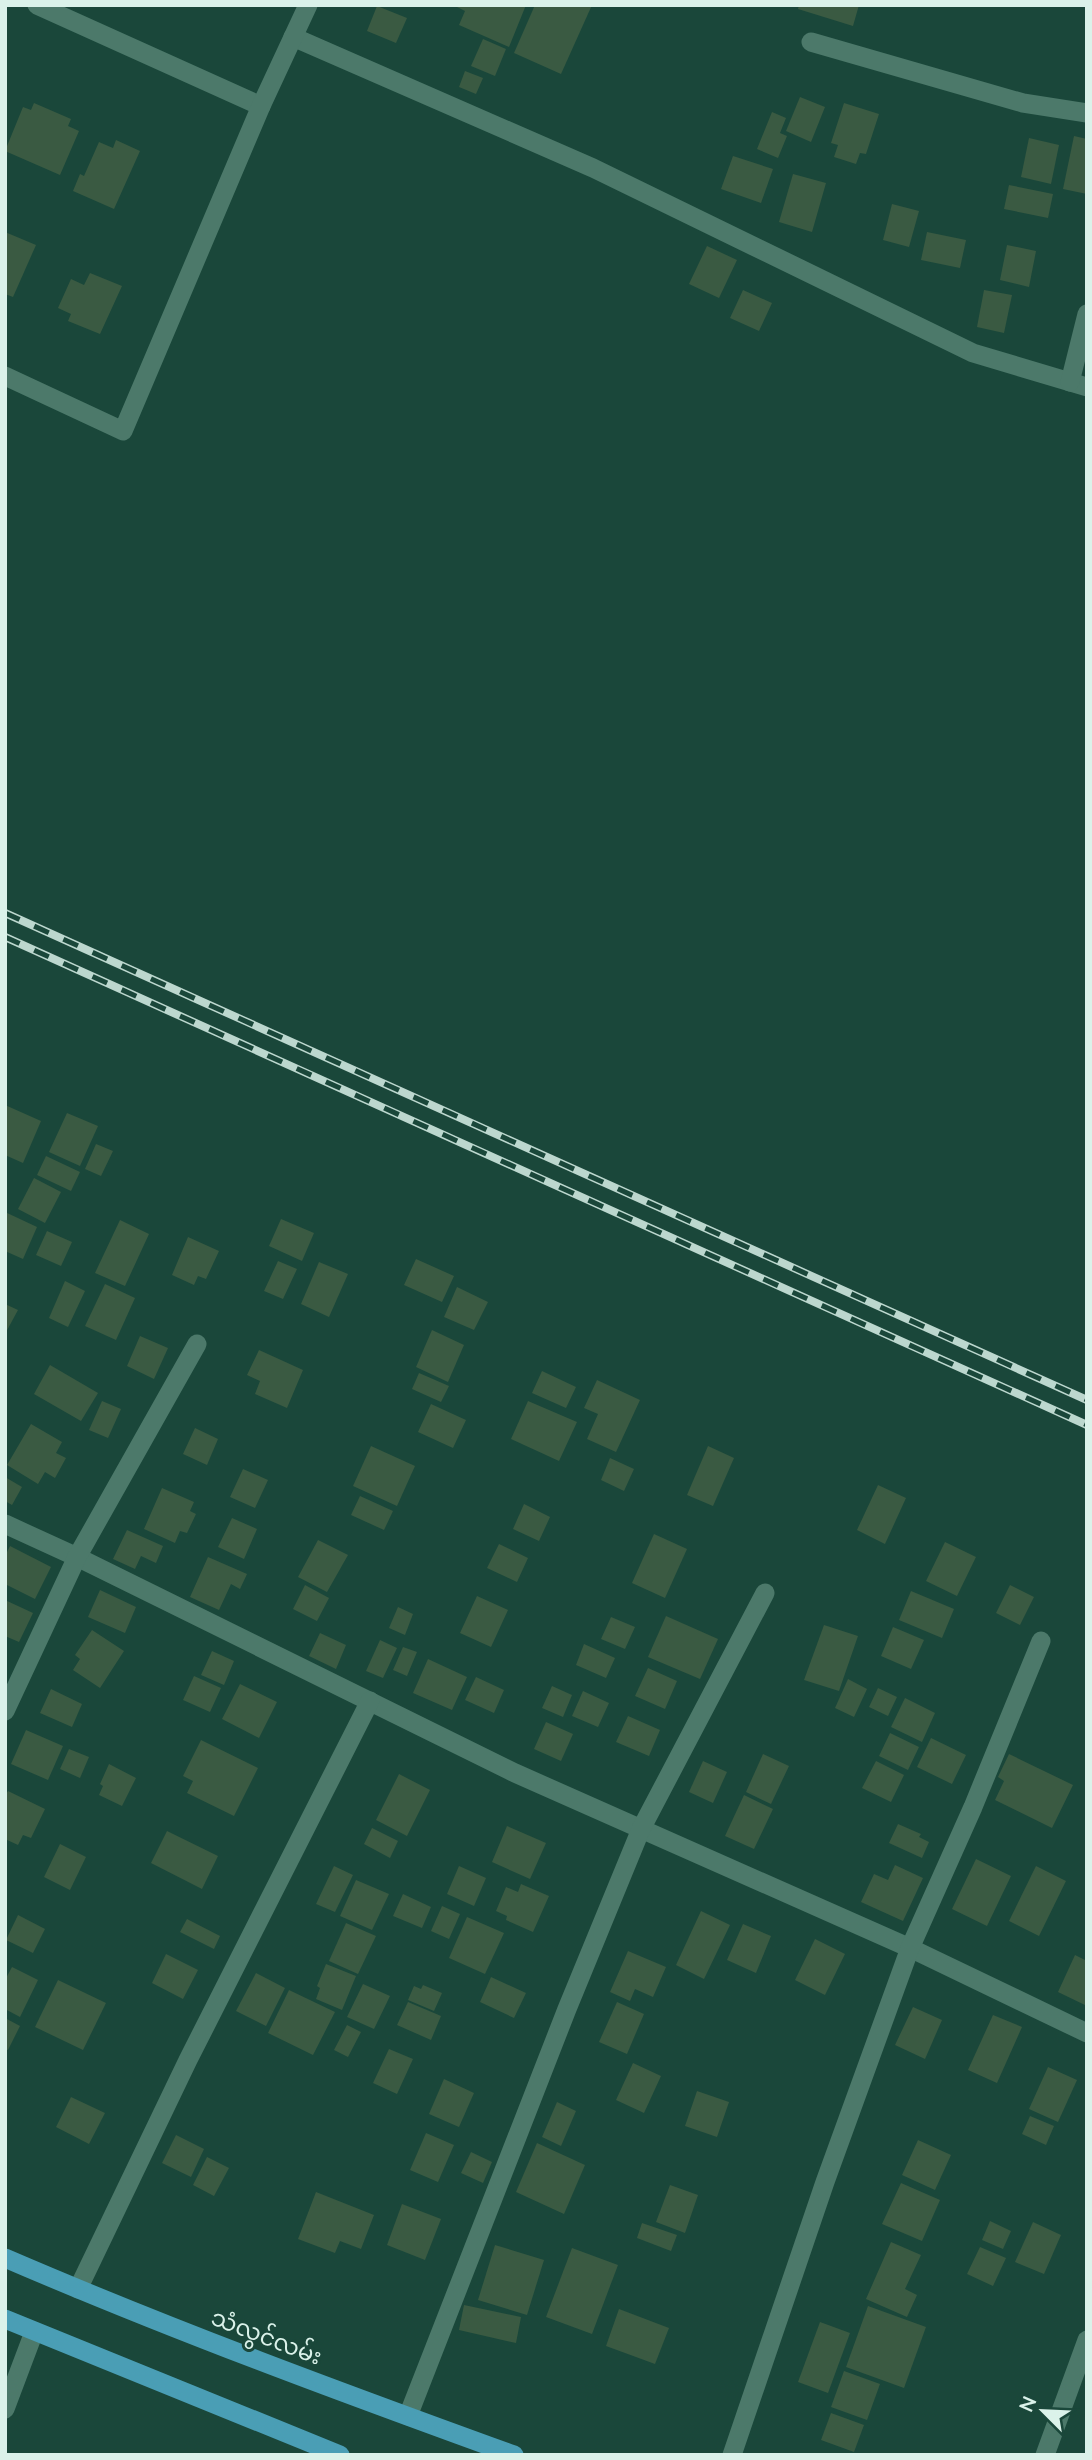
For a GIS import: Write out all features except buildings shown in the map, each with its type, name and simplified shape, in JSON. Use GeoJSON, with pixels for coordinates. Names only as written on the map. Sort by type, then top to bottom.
{"type":"FeatureCollection","features":[{"type":"Feature","properties":{"kind":"main road","name":"သံလွင်လမ်း"},"geometry":{"type":"LineString","coordinates":[[5,2258],[78,2290],[514,2455]]}},
{"type":"Feature","properties":{"kind":"main road"},"geometry":{"type":"LineString","coordinates":[[5,2319],[340,2455]]}},
{"type":"Feature","properties":{"kind":"street"},"geometry":{"type":"LineString","coordinates":[[37,5],[261,106]]}},
{"type":"Feature","properties":{"kind":"street"},"geometry":{"type":"LineString","coordinates":[[5,376],[122,431],[261,106],[308,5]]}},
{"type":"Feature","properties":{"kind":"street"},"geometry":{"type":"LineString","coordinates":[[293,37],[593,168],[972,353],[1079,384],[1087,314]]}},
{"type":"Feature","properties":{"kind":"street"},"geometry":{"type":"LineString","coordinates":[[811,42],[1023,103],[1087,113]]}},
{"type":"Feature","properties":{"kind":"street"},"geometry":{"type":"LineString","coordinates":[[5,1711],[77,1557],[197,1344]]}},
{"type":"Feature","properties":{"kind":"street"},"geometry":{"type":"LineString","coordinates":[[5,1524],[515,1773],[910,1948],[1087,2032]]}},
{"type":"Feature","properties":{"kind":"street"},"geometry":{"type":"LineString","coordinates":[[408,2416],[567,2009],[641,1829],[765,1593]]}},
{"type":"Feature","properties":{"kind":"street"},"geometry":{"type":"LineString","coordinates":[[732,2455],[825,2182],[910,1948],[973,1807],[1041,1640]]}},
{"type":"Feature","properties":{"kind":"street"},"geometry":{"type":"LineString","coordinates":[[78,2290],[188,2060],[369,1701]]}},
{"type":"Feature","properties":{"kind":"street"},"geometry":{"type":"LineString","coordinates":[[5,2409],[34,2332]]}},
{"type":"Feature","properties":{"kind":"street"},"geometry":{"type":"LineString","coordinates":[[1045,2455],[1087,2340]]}},
{"type":"Feature","properties":{"kind":"railway"},"geometry":{"type":"LineString","coordinates":[[5,913],[1087,1400]]}},
{"type":"Feature","properties":{"kind":"railway"},"geometry":{"type":"LineString","coordinates":[[5,937],[1087,1425]]}}]}
